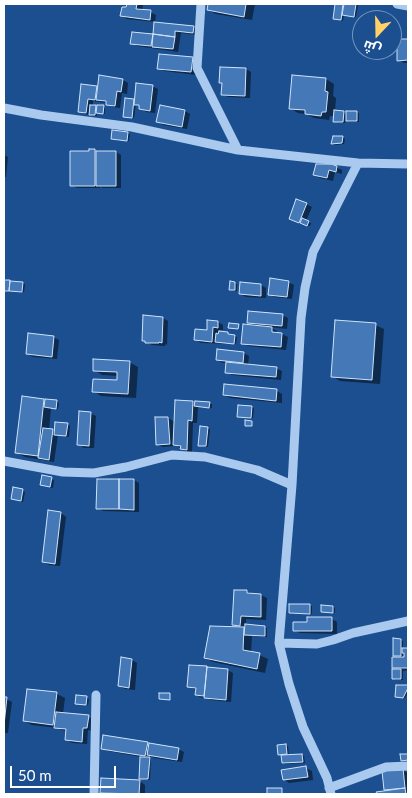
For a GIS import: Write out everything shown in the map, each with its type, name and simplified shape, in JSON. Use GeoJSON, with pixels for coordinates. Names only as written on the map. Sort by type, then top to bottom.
{"type":"FeatureCollection","features":[{"type":"Feature","properties":{"kind":"street"},"geometry":{"type":"LineString","coordinates":[[201,4],[197,68],[238,150]]}},
{"type":"Feature","properties":{"kind":"street"},"geometry":{"type":"LineString","coordinates":[[397,4],[408,6]]}},
{"type":"Feature","properties":{"kind":"street"},"geometry":{"type":"LineString","coordinates":[[4,108],[132,128],[238,150],[358,163],[408,164]]}},
{"type":"Feature","properties":{"kind":"street"},"geometry":{"type":"LineString","coordinates":[[358,163],[314,252],[305,288],[301,318],[292,485],[280,643],[288,684],[303,726],[327,778],[330,791],[386,767],[408,766]]}},
{"type":"Feature","properties":{"kind":"street"},"geometry":{"type":"LineString","coordinates":[[4,461],[63,472],[94,473],[172,455],[205,457],[257,470],[292,485]]}},
{"type":"Feature","properties":{"kind":"street"},"geometry":{"type":"LineString","coordinates":[[280,643],[318,644],[408,621]]}},
{"type":"Feature","properties":{"kind":"street"},"geometry":{"type":"LineString","coordinates":[[94,794],[96,695]]}},
{"type":"Feature","properties":{"kind":"building"},"geometry":{"type":"Polygon","coordinates":[[[127,4],[137,4],[136,9],[151,10],[150,20],[120,16],[122,7],[126,7],[127,4]]]}},
{"type":"Feature","properties":{"kind":"building"},"geometry":{"type":"Polygon","coordinates":[[[208,4],[246,4],[244,17],[207,10],[208,4]]]}},
{"type":"Feature","properties":{"kind":"building"},"geometry":{"type":"Polygon","coordinates":[[[335,4],[343,4],[341,20],[333,19],[335,4]]]}},
{"type":"Feature","properties":{"kind":"building"},"geometry":{"type":"Polygon","coordinates":[[[344,4],[356,4],[355,10],[352,10],[352,17],[342,15],[344,4]]]}},
{"type":"Feature","properties":{"kind":"building"},"geometry":{"type":"Polygon","coordinates":[[[154,22],[194,26],[193,33],[175,31],[175,37],[153,34],[154,22]]]}},
{"type":"Feature","properties":{"kind":"building"},"geometry":{"type":"Polygon","coordinates":[[[132,32],[153,34],[151,46],[130,44],[132,32]]]}},
{"type":"Feature","properties":{"kind":"building"},"geometry":{"type":"Polygon","coordinates":[[[153,34],[175,37],[173,49],[152,47],[153,34]]]}},
{"type":"Feature","properties":{"kind":"building"},"geometry":{"type":"Polygon","coordinates":[[[402,39],[408,39],[408,60],[397,61],[402,60],[402,39]]]}},
{"type":"Feature","properties":{"kind":"building"},"geometry":{"type":"Polygon","coordinates":[[[159,54],[193,57],[191,72],[157,69],[159,54]]]}},
{"type":"Feature","properties":{"kind":"building"},"geometry":{"type":"Polygon","coordinates":[[[220,67],[246,68],[245,96],[221,95],[222,83],[219,83],[220,67]]]}},
{"type":"Feature","properties":{"kind":"building"},"geometry":{"type":"Polygon","coordinates":[[[99,75],[123,79],[121,92],[117,91],[115,106],[106,105],[106,101],[96,100],[99,75]]]}},
{"type":"Feature","properties":{"kind":"building"},"geometry":{"type":"Polygon","coordinates":[[[292,75],[326,78],[325,91],[328,92],[326,112],[322,112],[321,116],[305,114],[305,110],[289,109],[292,75]]]}},
{"type":"Feature","properties":{"kind":"building"},"geometry":{"type":"Polygon","coordinates":[[[136,83],[153,85],[150,111],[139,109],[139,105],[134,105],[136,83]]]}},
{"type":"Feature","properties":{"kind":"building"},"geometry":{"type":"Polygon","coordinates":[[[81,84],[97,86],[95,100],[88,99],[86,113],[78,112],[81,84]]]}},
{"type":"Feature","properties":{"kind":"building"},"geometry":{"type":"Polygon","coordinates":[[[125,98],[134,99],[132,118],[123,117],[125,98]]]}},
{"type":"Feature","properties":{"kind":"building"},"geometry":{"type":"Polygon","coordinates":[[[90,105],[96,105],[95,115],[89,115],[90,105]]]}},
{"type":"Feature","properties":{"kind":"building"},"geometry":{"type":"Polygon","coordinates":[[[97,105],[104,105],[103,114],[96,113],[97,105]]]}},
{"type":"Feature","properties":{"kind":"building"},"geometry":{"type":"Polygon","coordinates":[[[160,105],[185,110],[182,127],[156,122],[160,105]]]}},
{"type":"Feature","properties":{"kind":"building"},"geometry":{"type":"Polygon","coordinates":[[[334,110],[344,111],[343,122],[333,122],[334,110]]]}},
{"type":"Feature","properties":{"kind":"building"},"geometry":{"type":"Polygon","coordinates":[[[346,111],[357,111],[357,121],[346,121],[346,111]]]}},
{"type":"Feature","properties":{"kind":"building"},"geometry":{"type":"Polygon","coordinates":[[[112,130],[128,132],[127,141],[111,139],[112,130]]]}},
{"type":"Feature","properties":{"kind":"building"},"geometry":{"type":"Polygon","coordinates":[[[333,136],[343,136],[342,143],[331,144],[333,136]]]}},
{"type":"Feature","properties":{"kind":"building"},"geometry":{"type":"Polygon","coordinates":[[[89,149],[95,149],[95,186],[70,186],[70,151],[89,151],[89,149]]]}},
{"type":"Feature","properties":{"kind":"building"},"geometry":{"type":"Polygon","coordinates":[[[96,151],[116,151],[116,186],[96,186],[96,151]]]}},
{"type":"Feature","properties":{"kind":"building"},"geometry":{"type":"Polygon","coordinates":[[[316,164],[337,166],[336,172],[329,170],[327,178],[313,175],[316,164]]]}},
{"type":"Feature","properties":{"kind":"building"},"geometry":{"type":"Polygon","coordinates":[[[296,199],[307,203],[299,223],[289,219],[296,199]]]}},
{"type":"Feature","properties":{"kind":"building"},"geometry":{"type":"Polygon","coordinates":[[[302,218],[309,221],[307,226],[300,223],[302,218]]]}},
{"type":"Feature","properties":{"kind":"building"},"geometry":{"type":"Polygon","coordinates":[[[270,278],[289,281],[287,297],[268,295],[270,278]]]}},
{"type":"Feature","properties":{"kind":"building"},"geometry":{"type":"Polygon","coordinates":[[[4,280],[10,280],[9,291],[4,291],[4,280]]]}},
{"type":"Feature","properties":{"kind":"building"},"geometry":{"type":"Polygon","coordinates":[[[10,281],[23,282],[22,292],[9,291],[10,281]]]}},
{"type":"Feature","properties":{"kind":"building"},"geometry":{"type":"Polygon","coordinates":[[[230,281],[235,282],[235,290],[229,290],[230,281]]]}},
{"type":"Feature","properties":{"kind":"building"},"geometry":{"type":"Polygon","coordinates":[[[240,282],[261,284],[261,296],[239,294],[240,282]]]}},
{"type":"Feature","properties":{"kind":"building"},"geometry":{"type":"Polygon","coordinates":[[[248,311],[283,314],[282,326],[247,323],[248,311]]]}},
{"type":"Feature","properties":{"kind":"building"},"geometry":{"type":"Polygon","coordinates":[[[143,315],[163,317],[162,343],[145,343],[145,341],[142,341],[143,315]]]}},
{"type":"Feature","properties":{"kind":"building"},"geometry":{"type":"Polygon","coordinates":[[[207,320],[218,321],[218,328],[213,327],[212,342],[194,340],[195,329],[207,330],[207,320]]]}},
{"type":"Feature","properties":{"kind":"building"},"geometry":{"type":"Polygon","coordinates":[[[335,320],[376,323],[372,380],[331,377],[335,320]]]}},
{"type":"Feature","properties":{"kind":"building"},"geometry":{"type":"Polygon","coordinates":[[[229,323],[239,324],[238,329],[228,328],[229,323]]]}},
{"type":"Feature","properties":{"kind":"building"},"geometry":{"type":"Polygon","coordinates":[[[243,324],[272,327],[272,332],[282,333],[281,347],[241,344],[243,324]]]}},
{"type":"Feature","properties":{"kind":"building"},"geometry":{"type":"Polygon","coordinates":[[[219,331],[235,335],[234,344],[215,342],[216,333],[218,334],[219,331]]]}},
{"type":"Feature","properties":{"kind":"building"},"geometry":{"type":"Polygon","coordinates":[[[28,333],[54,336],[52,357],[26,354],[28,333]]]}},
{"type":"Feature","properties":{"kind":"building"},"geometry":{"type":"Polygon","coordinates":[[[217,349],[244,352],[243,363],[216,360],[217,349]]]}},
{"type":"Feature","properties":{"kind":"building"},"geometry":{"type":"Polygon","coordinates":[[[93,359],[130,361],[128,394],[92,392],[93,379],[117,380],[117,372],[93,371],[93,359]]]}},
{"type":"Feature","properties":{"kind":"building"},"geometry":{"type":"Polygon","coordinates":[[[226,362],[277,367],[276,377],[225,373],[226,362]]]}},
{"type":"Feature","properties":{"kind":"building"},"geometry":{"type":"Polygon","coordinates":[[[224,384],[277,389],[276,401],[223,395],[224,384]]]}},
{"type":"Feature","properties":{"kind":"building"},"geometry":{"type":"Polygon","coordinates":[[[22,396],[44,399],[38,456],[15,453],[22,396]]]}},
{"type":"Feature","properties":{"kind":"building"},"geometry":{"type":"Polygon","coordinates":[[[45,399],[57,400],[56,409],[44,407],[45,399]]]}},
{"type":"Feature","properties":{"kind":"building"},"geometry":{"type":"Polygon","coordinates":[[[175,400],[193,401],[192,421],[188,420],[187,450],[180,449],[181,446],[173,445],[175,400]]]}},
{"type":"Feature","properties":{"kind":"building"},"geometry":{"type":"Polygon","coordinates":[[[195,401],[210,402],[209,408],[194,406],[195,401]]]}},
{"type":"Feature","properties":{"kind":"building"},"geometry":{"type":"Polygon","coordinates":[[[238,405],[252,406],[251,418],[237,417],[238,405]]]}},
{"type":"Feature","properties":{"kind":"building"},"geometry":{"type":"Polygon","coordinates":[[[79,411],[91,412],[89,446],[77,445],[79,411]]]}},
{"type":"Feature","properties":{"kind":"building"},"geometry":{"type":"Polygon","coordinates":[[[155,417],[168,417],[170,444],[156,445],[155,417]]]}},
{"type":"Feature","properties":{"kind":"building"},"geometry":{"type":"Polygon","coordinates":[[[245,420],[252,421],[252,426],[245,426],[245,420]]]}},
{"type":"Feature","properties":{"kind":"building"},"geometry":{"type":"Polygon","coordinates":[[[55,422],[68,423],[66,436],[54,435],[55,422]]]}},
{"type":"Feature","properties":{"kind":"building"},"geometry":{"type":"Polygon","coordinates":[[[200,426],[208,427],[206,446],[198,446],[200,426]]]}},
{"type":"Feature","properties":{"kind":"building"},"geometry":{"type":"Polygon","coordinates":[[[43,428],[53,429],[49,460],[38,458],[43,428]]]}},
{"type":"Feature","properties":{"kind":"building"},"geometry":{"type":"Polygon","coordinates":[[[42,475],[52,477],[50,487],[40,485],[42,475]]]}},
{"type":"Feature","properties":{"kind":"building"},"geometry":{"type":"Polygon","coordinates":[[[97,479],[119,479],[119,509],[96,509],[97,479]]]}},
{"type":"Feature","properties":{"kind":"building"},"geometry":{"type":"Polygon","coordinates":[[[119,479],[134,479],[134,510],[119,509],[119,479]]]}},
{"type":"Feature","properties":{"kind":"building"},"geometry":{"type":"Polygon","coordinates":[[[13,487],[23,489],[21,501],[11,499],[13,487]]]}},
{"type":"Feature","properties":{"kind":"building"},"geometry":{"type":"Polygon","coordinates":[[[48,510],[61,512],[55,564],[42,562],[48,510]]]}},
{"type":"Feature","properties":{"kind":"building"},"geometry":{"type":"Polygon","coordinates":[[[234,590],[247,590],[247,593],[261,594],[261,617],[241,616],[240,626],[232,625],[234,590]]]}},
{"type":"Feature","properties":{"kind":"building"},"geometry":{"type":"Polygon","coordinates":[[[289,604],[310,604],[310,614],[289,613],[289,604]]]}},
{"type":"Feature","properties":{"kind":"building"},"geometry":{"type":"Polygon","coordinates":[[[321,605],[333,606],[333,613],[321,612],[321,605]]]}},
{"type":"Feature","properties":{"kind":"building"},"geometry":{"type":"Polygon","coordinates":[[[307,617],[332,617],[332,631],[293,631],[293,622],[307,622],[307,617]]]}},
{"type":"Feature","properties":{"kind":"building"},"geometry":{"type":"Polygon","coordinates":[[[245,624],[265,626],[265,636],[244,635],[245,624]]]}},
{"type":"Feature","properties":{"kind":"building"},"geometry":{"type":"Polygon","coordinates":[[[210,626],[244,627],[243,650],[260,653],[257,669],[204,658],[210,626]]]}},
{"type":"Feature","properties":{"kind":"building"},"geometry":{"type":"Polygon","coordinates":[[[393,638],[401,639],[401,656],[393,656],[393,638]]]}},
{"type":"Feature","properties":{"kind":"building"},"geometry":{"type":"Polygon","coordinates":[[[402,648],[408,648],[408,668],[392,668],[392,657],[404,657],[402,648]]]}},
{"type":"Feature","properties":{"kind":"building"},"geometry":{"type":"Polygon","coordinates":[[[121,657],[132,659],[129,688],[118,686],[121,657]]]}},
{"type":"Feature","properties":{"kind":"building"},"geometry":{"type":"Polygon","coordinates":[[[189,665],[207,666],[204,696],[195,695],[196,688],[187,687],[189,665]]]}},
{"type":"Feature","properties":{"kind":"building"},"geometry":{"type":"Polygon","coordinates":[[[207,667],[228,669],[226,700],[204,698],[207,667]]]}},
{"type":"Feature","properties":{"kind":"building"},"geometry":{"type":"Polygon","coordinates":[[[392,669],[401,669],[401,679],[392,679],[392,669]]]}},
{"type":"Feature","properties":{"kind":"building"},"geometry":{"type":"Polygon","coordinates":[[[396,685],[408,685],[403,698],[395,697],[396,685]]]}},
{"type":"Feature","properties":{"kind":"building"},"geometry":{"type":"Polygon","coordinates":[[[27,689],[57,692],[53,725],[23,721],[27,689]]]}},
{"type":"Feature","properties":{"kind":"building"},"geometry":{"type":"Polygon","coordinates":[[[159,693],[170,693],[170,700],[159,699],[159,693]]]}},
{"type":"Feature","properties":{"kind":"building"},"geometry":{"type":"Polygon","coordinates":[[[76,695],[87,696],[86,705],[75,704],[76,695]]]}},
{"type":"Feature","properties":{"kind":"building"},"geometry":{"type":"Polygon","coordinates":[[[4,697],[7,697],[4,725],[4,697]]]}},
{"type":"Feature","properties":{"kind":"building"},"geometry":{"type":"Polygon","coordinates":[[[56,712],[89,715],[87,728],[83,728],[82,742],[65,740],[66,729],[54,728],[56,712]]]}},
{"type":"Feature","properties":{"kind":"building"},"geometry":{"type":"Polygon","coordinates":[[[103,735],[148,742],[145,756],[101,749],[103,735]]]}},
{"type":"Feature","properties":{"kind":"building"},"geometry":{"type":"Polygon","coordinates":[[[149,743],[179,748],[177,760],[147,755],[149,743]]]}},
{"type":"Feature","properties":{"kind":"building"},"geometry":{"type":"Polygon","coordinates":[[[286,744],[287,754],[278,755],[277,745],[286,744]]]}},
{"type":"Feature","properties":{"kind":"building"},"geometry":{"type":"Polygon","coordinates":[[[302,754],[303,762],[282,763],[281,755],[302,754]]]}},
{"type":"Feature","properties":{"kind":"building"},"geometry":{"type":"Polygon","coordinates":[[[400,754],[408,754],[408,760],[401,761],[400,754]]]}},
{"type":"Feature","properties":{"kind":"building"},"geometry":{"type":"Polygon","coordinates":[[[140,757],[150,757],[148,779],[139,779],[140,757]]]}},
{"type":"Feature","properties":{"kind":"building"},"geometry":{"type":"Polygon","coordinates":[[[306,766],[308,777],[283,780],[281,770],[306,766]]]}},
{"type":"Feature","properties":{"kind":"building"},"geometry":{"type":"Polygon","coordinates":[[[403,768],[405,788],[384,790],[382,771],[403,768]]]}},
{"type":"Feature","properties":{"kind":"building"},"geometry":{"type":"Polygon","coordinates":[[[101,778],[140,780],[139,794],[100,793],[101,778]]]}},
{"type":"Feature","properties":{"kind":"building"},"geometry":{"type":"Polygon","coordinates":[[[267,788],[282,788],[282,794],[267,794],[267,788]]]}},
{"type":"Feature","properties":{"kind":"building"},"geometry":{"type":"Polygon","coordinates":[[[405,788],[406,794],[377,794],[376,792],[405,788]]]}}]}
